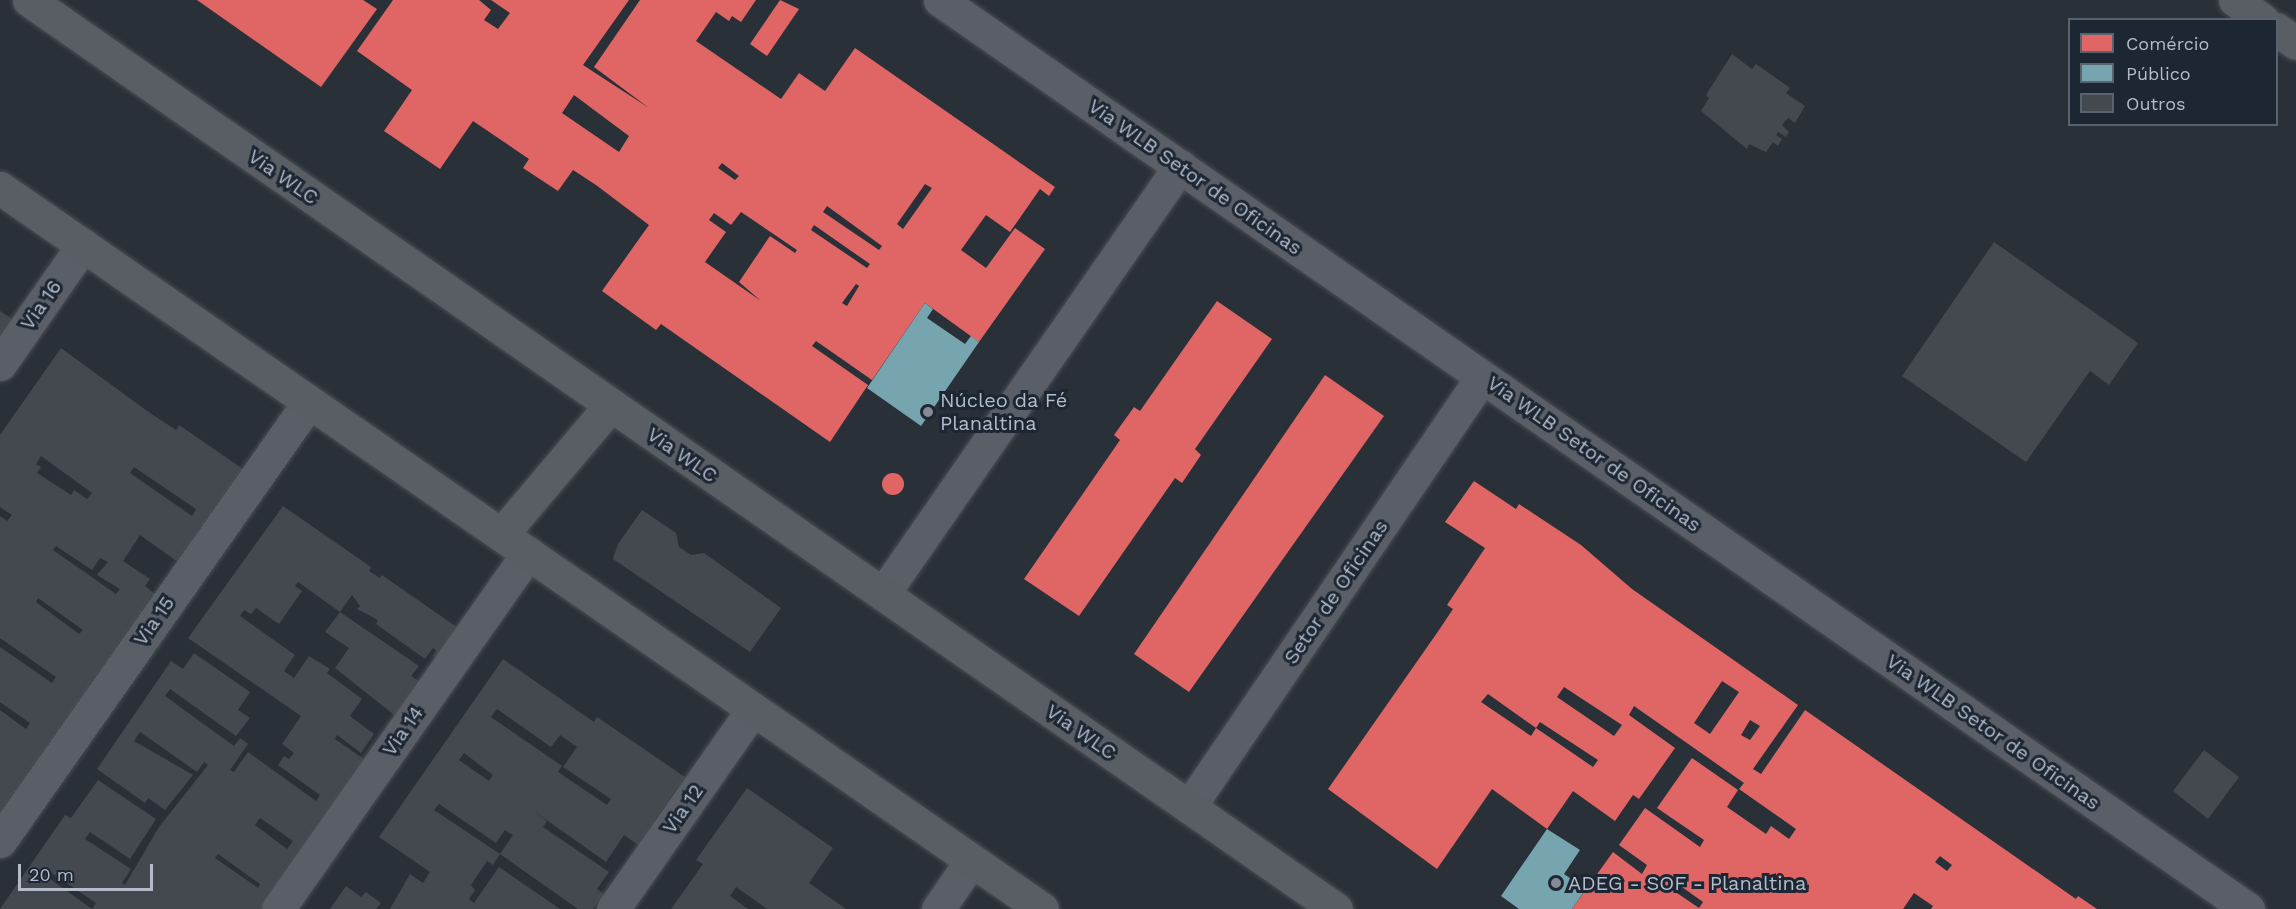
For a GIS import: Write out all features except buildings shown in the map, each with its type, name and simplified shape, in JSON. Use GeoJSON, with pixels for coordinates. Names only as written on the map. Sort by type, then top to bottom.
{"type":"FeatureCollection","features":[{"type":"Feature","properties":{"kind":"street","name":"Via WLC"},"geometry":{"type":"LineString","coordinates":[[29,0],[1336,909]]}},
{"type":"Feature","properties":{"kind":"street","name":"Via WLB Setor de Oficinas"},"geometry":{"type":"LineString","coordinates":[[940,0],[2248,909]]}},
{"type":"Feature","properties":{"kind":"street"},"geometry":{"type":"LineString","coordinates":[[2235,0],[2260,18]]}},
{"type":"Feature","properties":{"kind":"street"},"geometry":{"type":"LineString","coordinates":[[2278,30],[2296,43]]}},
{"type":"Feature","properties":{"kind":"street"},"geometry":{"type":"LineString","coordinates":[[883,594],[1180,166]]}},
{"type":"Feature","properties":{"kind":"street"},"geometry":{"type":"LineString","coordinates":[[0,188],[1041,909]]}},
{"type":"Feature","properties":{"kind":"street","name":"Via 16"},"geometry":{"type":"LineString","coordinates":[[0,364],[83,245]]}},
{"type":"Feature","properties":{"kind":"street","name":"Setor de Oficinas"},"geometry":{"type":"LineString","coordinates":[[1189,807],[1482,377]]}},
{"type":"Feature","properties":{"kind":"street","name":"Via 15"},"geometry":{"type":"LineString","coordinates":[[0,841],[309,402]]}},
{"type":"Feature","properties":{"kind":"street"},"geometry":{"type":"LineString","coordinates":[[515,544],[610,406]]}},
{"type":"Feature","properties":{"kind":"street","name":"Via 14"},"geometry":{"type":"LineString","coordinates":[[278,909],[515,544]]}},
{"type":"Feature","properties":{"kind":"street","name":"Via 12"},"geometry":{"type":"LineString","coordinates":[[612,909],[753,709]]}},
{"type":"Feature","properties":{"kind":"street"},"geometry":{"type":"LineString","coordinates":[[938,909],[971,861]]}},
{"type":"Feature","properties":{"kind":"place","name":"Núcleo da Fé Planaltina"},"geometry":{"type":"Point","coordinates":[928,412]}},
{"type":"Feature","properties":{"kind":"place","name":"ADEG - SOF - Planaltina"},"geometry":{"type":"Point","coordinates":[1556,883]}}]}
